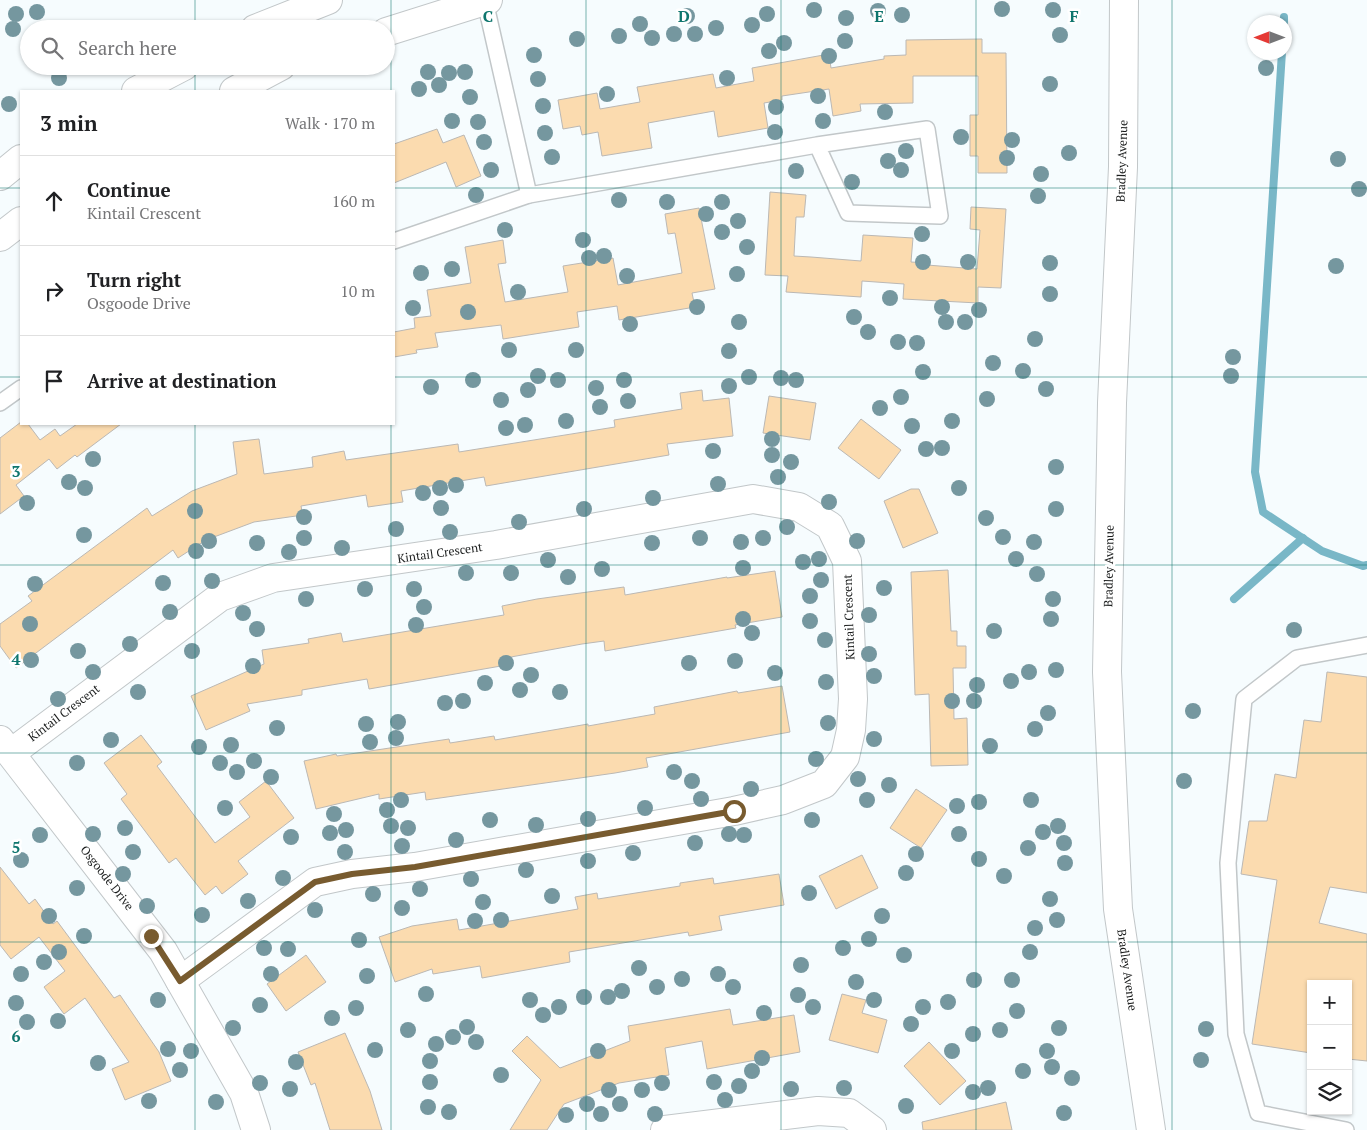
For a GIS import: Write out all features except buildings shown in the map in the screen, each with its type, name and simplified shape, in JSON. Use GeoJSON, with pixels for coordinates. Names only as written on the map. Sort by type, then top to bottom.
{"type":"FeatureCollection","features":[{"type":"Feature","properties":{"kind":"street"},"geometry":{"type":"LineString","coordinates":[[278,20],[328,0]]}},
{"type":"Feature","properties":{"kind":"street"},"geometry":{"type":"LineString","coordinates":[[395,29],[486,0]]}},
{"type":"Feature","properties":{"kind":"street","name":"Bradley Avenue"},"geometry":{"type":"LineString","coordinates":[[1124,0],[1123,167],[1112,403],[1107,672],[1118,909],[1150,1130]]}},
{"type":"Feature","properties":{"kind":"street"},"geometry":{"type":"LineString","coordinates":[[138,90],[167,75]]}},
{"type":"Feature","properties":{"kind":"street"},"geometry":{"type":"LineString","coordinates":[[236,90],[264,75]]}},
{"type":"Feature","properties":{"kind":"street"},"geometry":{"type":"LineString","coordinates":[[0,176],[20,160]]}},
{"type":"Feature","properties":{"kind":"street"},"geometry":{"type":"LineString","coordinates":[[0,237],[20,222]]}},
{"type":"Feature","properties":{"kind":"street","name":"Kintail Crescent"},"geometry":{"type":"LineString","coordinates":[[5,747],[220,597],[273,578],[496,545],[753,500],[799,507],[830,526],[847,561],[853,699],[851,730],[845,757],[824,784],[783,800],[734,811],[415,867],[352,874],[315,882],[180,981]]}},
{"type":"Feature","properties":{"kind":"street","name":"Osgoode Drive"},"geometry":{"type":"LineString","coordinates":[[5,747],[163,951],[244,1094],[256,1130]]}},
{"type":"Feature","properties":{"kind":"street"},"geometry":{"type":"LineString","coordinates":[[665,1130],[818,1111],[849,1113],[872,1130]]}},
{"type":"Feature","properties":{"kind":"lane"},"geometry":{"type":"LineString","coordinates":[[486,0],[529,195]]}},
{"type":"Feature","properties":{"kind":"lane"},"geometry":{"type":"LineString","coordinates":[[395,240],[529,195],[817,145],[927,129],[940,216],[848,213],[817,145]]}},
{"type":"Feature","properties":{"kind":"lane"},"geometry":{"type":"LineString","coordinates":[[0,404],[20,389]]}},
{"type":"Feature","properties":{"kind":"lane"},"geometry":{"type":"LineString","coordinates":[[1346,1130],[1258,1113],[1236,1034],[1228,863],[1244,699],[1297,658],[1367,646]]}},
{"type":"Feature","properties":{"kind":"waterway"},"geometry":{"type":"LineString","coordinates":[[1281,60],[1255,472],[1263,512],[1322,551],[1363,566],[1367,565]]}},
{"type":"Feature","properties":{"kind":"waterway"},"geometry":{"type":"LineString","coordinates":[[1234,599],[1303,538]]}},
{"type":"Feature","properties":{"kind":"route"},"geometry":{"type":"LineString","coordinates":[[151,936],[163,951],[180,981],[315,882],[352,874],[415,867],[734,811]]}}]}
